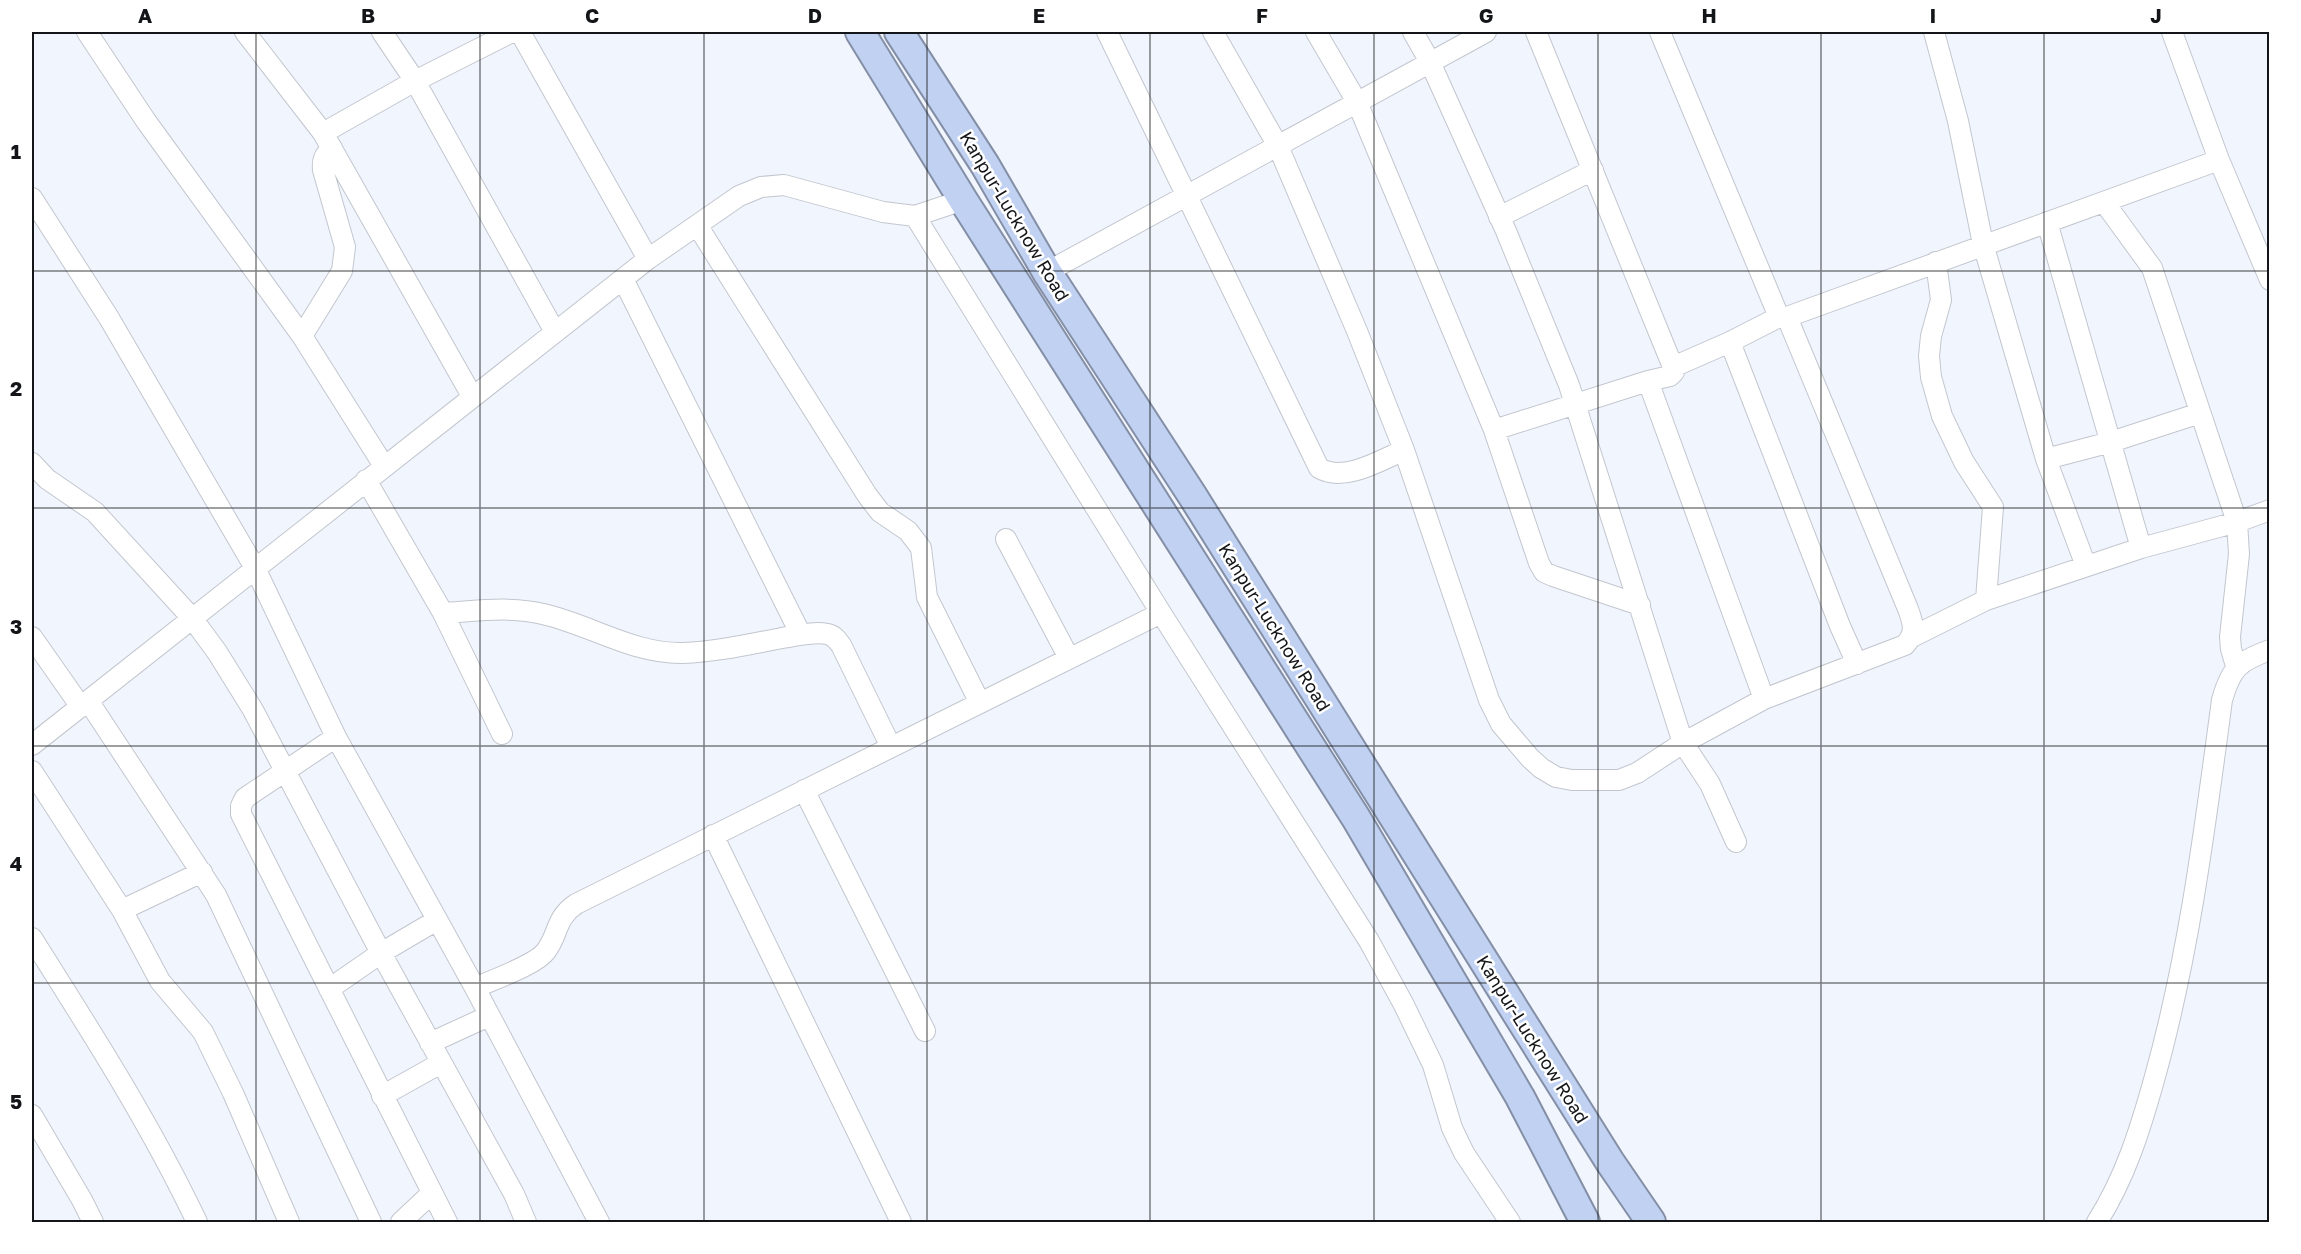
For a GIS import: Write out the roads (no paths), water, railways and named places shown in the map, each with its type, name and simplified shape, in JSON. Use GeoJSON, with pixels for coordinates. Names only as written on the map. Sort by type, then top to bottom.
{"type":"FeatureCollection","features":[{"type":"Feature","properties":{"kind":"highway","name":"Kanpur-Lucknow Road"},"geometry":{"type":"LineString","coordinates":[[860,32],[963,200],[1356,818],[1520,1098],[1585,1222]]}},
{"type":"Feature","properties":{"kind":"highway","name":"Kanpur-Lucknow Road"},"geometry":{"type":"LineString","coordinates":[[899,32],[985,165],[1047,272],[1192,495],[1610,1162],[1651,1222]]}},
{"type":"Feature","properties":{"kind":"street"},"geometry":{"type":"LineString","coordinates":[[87,32],[146,120],[302,336],[384,466]]}},
{"type":"Feature","properties":{"kind":"street"},"geometry":{"type":"LineString","coordinates":[[245,32],[328,140],[472,396]]}},
{"type":"Feature","properties":{"kind":"street"},"geometry":{"type":"LineString","coordinates":[[382,32],[416,81],[555,332]]}},
{"type":"Feature","properties":{"kind":"street"},"geometry":{"type":"LineString","coordinates":[[302,336],[342,271],[345,260],[345,247],[323,170],[322,162],[328,140],[416,81],[512,32]]}},
{"type":"Feature","properties":{"kind":"street"},"geometry":{"type":"LineString","coordinates":[[520,32],[648,259]]}},
{"type":"Feature","properties":{"kind":"street"},"geometry":{"type":"LineString","coordinates":[[1107,32],[1319,468],[1326,472],[1338,473],[1367,466],[1404,450]]}},
{"type":"Feature","properties":{"kind":"street"},"geometry":{"type":"LineString","coordinates":[[1213,32],[1278,146],[1357,331],[1404,450],[1489,700],[1501,724],[1530,758],[1556,777],[1572,780],[1619,780],[1637,773],[1683,743],[1764,699],[1905,645],[1912,637],[1986,600],[2141,548],[2237,522],[2270,510]]}},
{"type":"Feature","properties":{"kind":"street"},"geometry":{"type":"LineString","coordinates":[[1316,32],[1357,102],[1494,430],[1544,572],[1640,605]]}},
{"type":"Feature","properties":{"kind":"street"},"geometry":{"type":"LineString","coordinates":[[1413,32],[1430,62],[1499,217],[1576,405],[1683,743],[1710,784],[1736,842]]}},
{"type":"Feature","properties":{"kind":"street"},"geometry":{"type":"LineString","coordinates":[[1047,272],[1486,32]]}},
{"type":"Feature","properties":{"kind":"street"},"geometry":{"type":"LineString","coordinates":[[1494,430],[1670,376],[1674,372],[1536,32]]}},
{"type":"Feature","properties":{"kind":"street"},"geometry":{"type":"LineString","coordinates":[[1660,32],[1908,609],[1914,626],[1912,637]]}},
{"type":"Feature","properties":{"kind":"street"},"geometry":{"type":"LineString","coordinates":[[1934,32],[1958,121],[1983,244],[2046,459],[2086,566]]}},
{"type":"Feature","properties":{"kind":"street"},"geometry":{"type":"LineString","coordinates":[[2172,32],[2219,160],[2269,276]]}},
{"type":"Feature","properties":{"kind":"street"},"geometry":{"type":"LineString","coordinates":[[1673,367],[1783,317],[2219,160]]}},
{"type":"Feature","properties":{"kind":"street"},"geometry":{"type":"LineString","coordinates":[[1499,217],[1593,170]]}},
{"type":"Feature","properties":{"kind":"street"},"geometry":{"type":"LineString","coordinates":[[32,745],[648,259],[739,196],[761,187],[784,185],[883,212],[915,216],[963,200]]}},
{"type":"Feature","properties":{"kind":"street"},"geometry":{"type":"LineString","coordinates":[[32,198],[109,318],[255,568],[336,737],[475,988],[599,1222]]}},
{"type":"Feature","properties":{"kind":"street"},"geometry":{"type":"LineString","coordinates":[[2104,202],[2152,268],[2237,522],[2239,554],[2230,637],[2236,666]]}},
{"type":"Feature","properties":{"kind":"street"},"geometry":{"type":"LineString","coordinates":[[915,216],[1161,613],[1369,941],[1433,1065],[1452,1128],[1464,1153],[1510,1222]]}},
{"type":"Feature","properties":{"kind":"street"},"geometry":{"type":"LineString","coordinates":[[2047,222],[2141,548]]}},
{"type":"Feature","properties":{"kind":"street"},"geometry":{"type":"LineString","coordinates":[[697,225],[867,495],[880,512],[908,531],[921,548],[927,597],[980,703]]}},
{"type":"Feature","properties":{"kind":"street"},"geometry":{"type":"LineString","coordinates":[[1936,262],[1941,300],[1931,336],[1929,356],[1931,377],[1942,416],[1964,462],[1993,507],[1986,600]]}},
{"type":"Feature","properties":{"kind":"street"},"geometry":{"type":"LineString","coordinates":[[623,279],[801,635]]}},
{"type":"Feature","properties":{"kind":"street"},"geometry":{"type":"LineString","coordinates":[[1730,342],[1840,626],[1857,664]]}},
{"type":"Feature","properties":{"kind":"street"},"geometry":{"type":"LineString","coordinates":[[1648,381],[1764,699]]}},
{"type":"Feature","properties":{"kind":"street"},"geometry":{"type":"LineString","coordinates":[[2046,459],[2111,442],[2200,413]]}},
{"type":"Feature","properties":{"kind":"street"},"geometry":{"type":"LineString","coordinates":[[32,463],[46,479],[95,512],[192,618],[217,651],[253,710],[381,953],[514,1194],[526,1222]]}},
{"type":"Feature","properties":{"kind":"street"},"geometry":{"type":"LineString","coordinates":[[366,480],[443,613],[502,734]]}},
{"type":"Feature","properties":{"kind":"street"},"geometry":{"type":"LineString","coordinates":[[1006,539],[1069,658]]}},
{"type":"Feature","properties":{"kind":"street"},"geometry":{"type":"LineString","coordinates":[[443,613],[529,611],[547,615],[636,647],[670,653],[703,652],[801,635],[826,633],[834,636],[841,645],[891,747]]}},
{"type":"Feature","properties":{"kind":"street"},"geometry":{"type":"LineString","coordinates":[[475,988],[540,958],[548,949],[559,921],[566,911],[576,904],[1161,613]]}},
{"type":"Feature","properties":{"kind":"street"},"geometry":{"type":"LineString","coordinates":[[32,637],[85,705],[202,872],[221,905],[371,1222]]}},
{"type":"Feature","properties":{"kind":"street"},"geometry":{"type":"LineString","coordinates":[[2097,1222],[2112,1199],[2128,1164],[2169,1027],[2200,860],[2222,700],[2228,680],[2236,666],[2250,657],[2270,650]]}},
{"type":"Feature","properties":{"kind":"street"},"geometry":{"type":"LineString","coordinates":[[336,737],[245,798],[241,806],[241,814],[447,1222]]}},
{"type":"Feature","properties":{"kind":"street"},"geometry":{"type":"LineString","coordinates":[[32,771],[122,910],[160,981],[203,1032],[233,1093],[289,1222]]}},
{"type":"Feature","properties":{"kind":"street"},"geometry":{"type":"LineString","coordinates":[[804,790],[925,1030]]}},
{"type":"Feature","properties":{"kind":"street"},"geometry":{"type":"LineString","coordinates":[[713,835],[901,1222]]}},
{"type":"Feature","properties":{"kind":"street"},"geometry":{"type":"LineString","coordinates":[[122,910],[202,872]]}},
{"type":"Feature","properties":{"kind":"street"},"geometry":{"type":"LineString","coordinates":[[328,989],[381,953],[437,920]]}},
{"type":"Feature","properties":{"kind":"street"},"geometry":{"type":"LineString","coordinates":[[32,938],[127,1091],[179,1184],[197,1222]]}},
{"type":"Feature","properties":{"kind":"street"},"geometry":{"type":"LineString","coordinates":[[430,1043],[489,1016]]}},
{"type":"Feature","properties":{"kind":"street"},"geometry":{"type":"LineString","coordinates":[[382,1096],[441,1063]]}},
{"type":"Feature","properties":{"kind":"street"},"geometry":{"type":"LineString","coordinates":[[32,1116],[82,1200],[90,1222]]}},
{"type":"Feature","properties":{"kind":"street"},"geometry":{"type":"LineString","coordinates":[[401,1222],[432,1193]]}}]}
